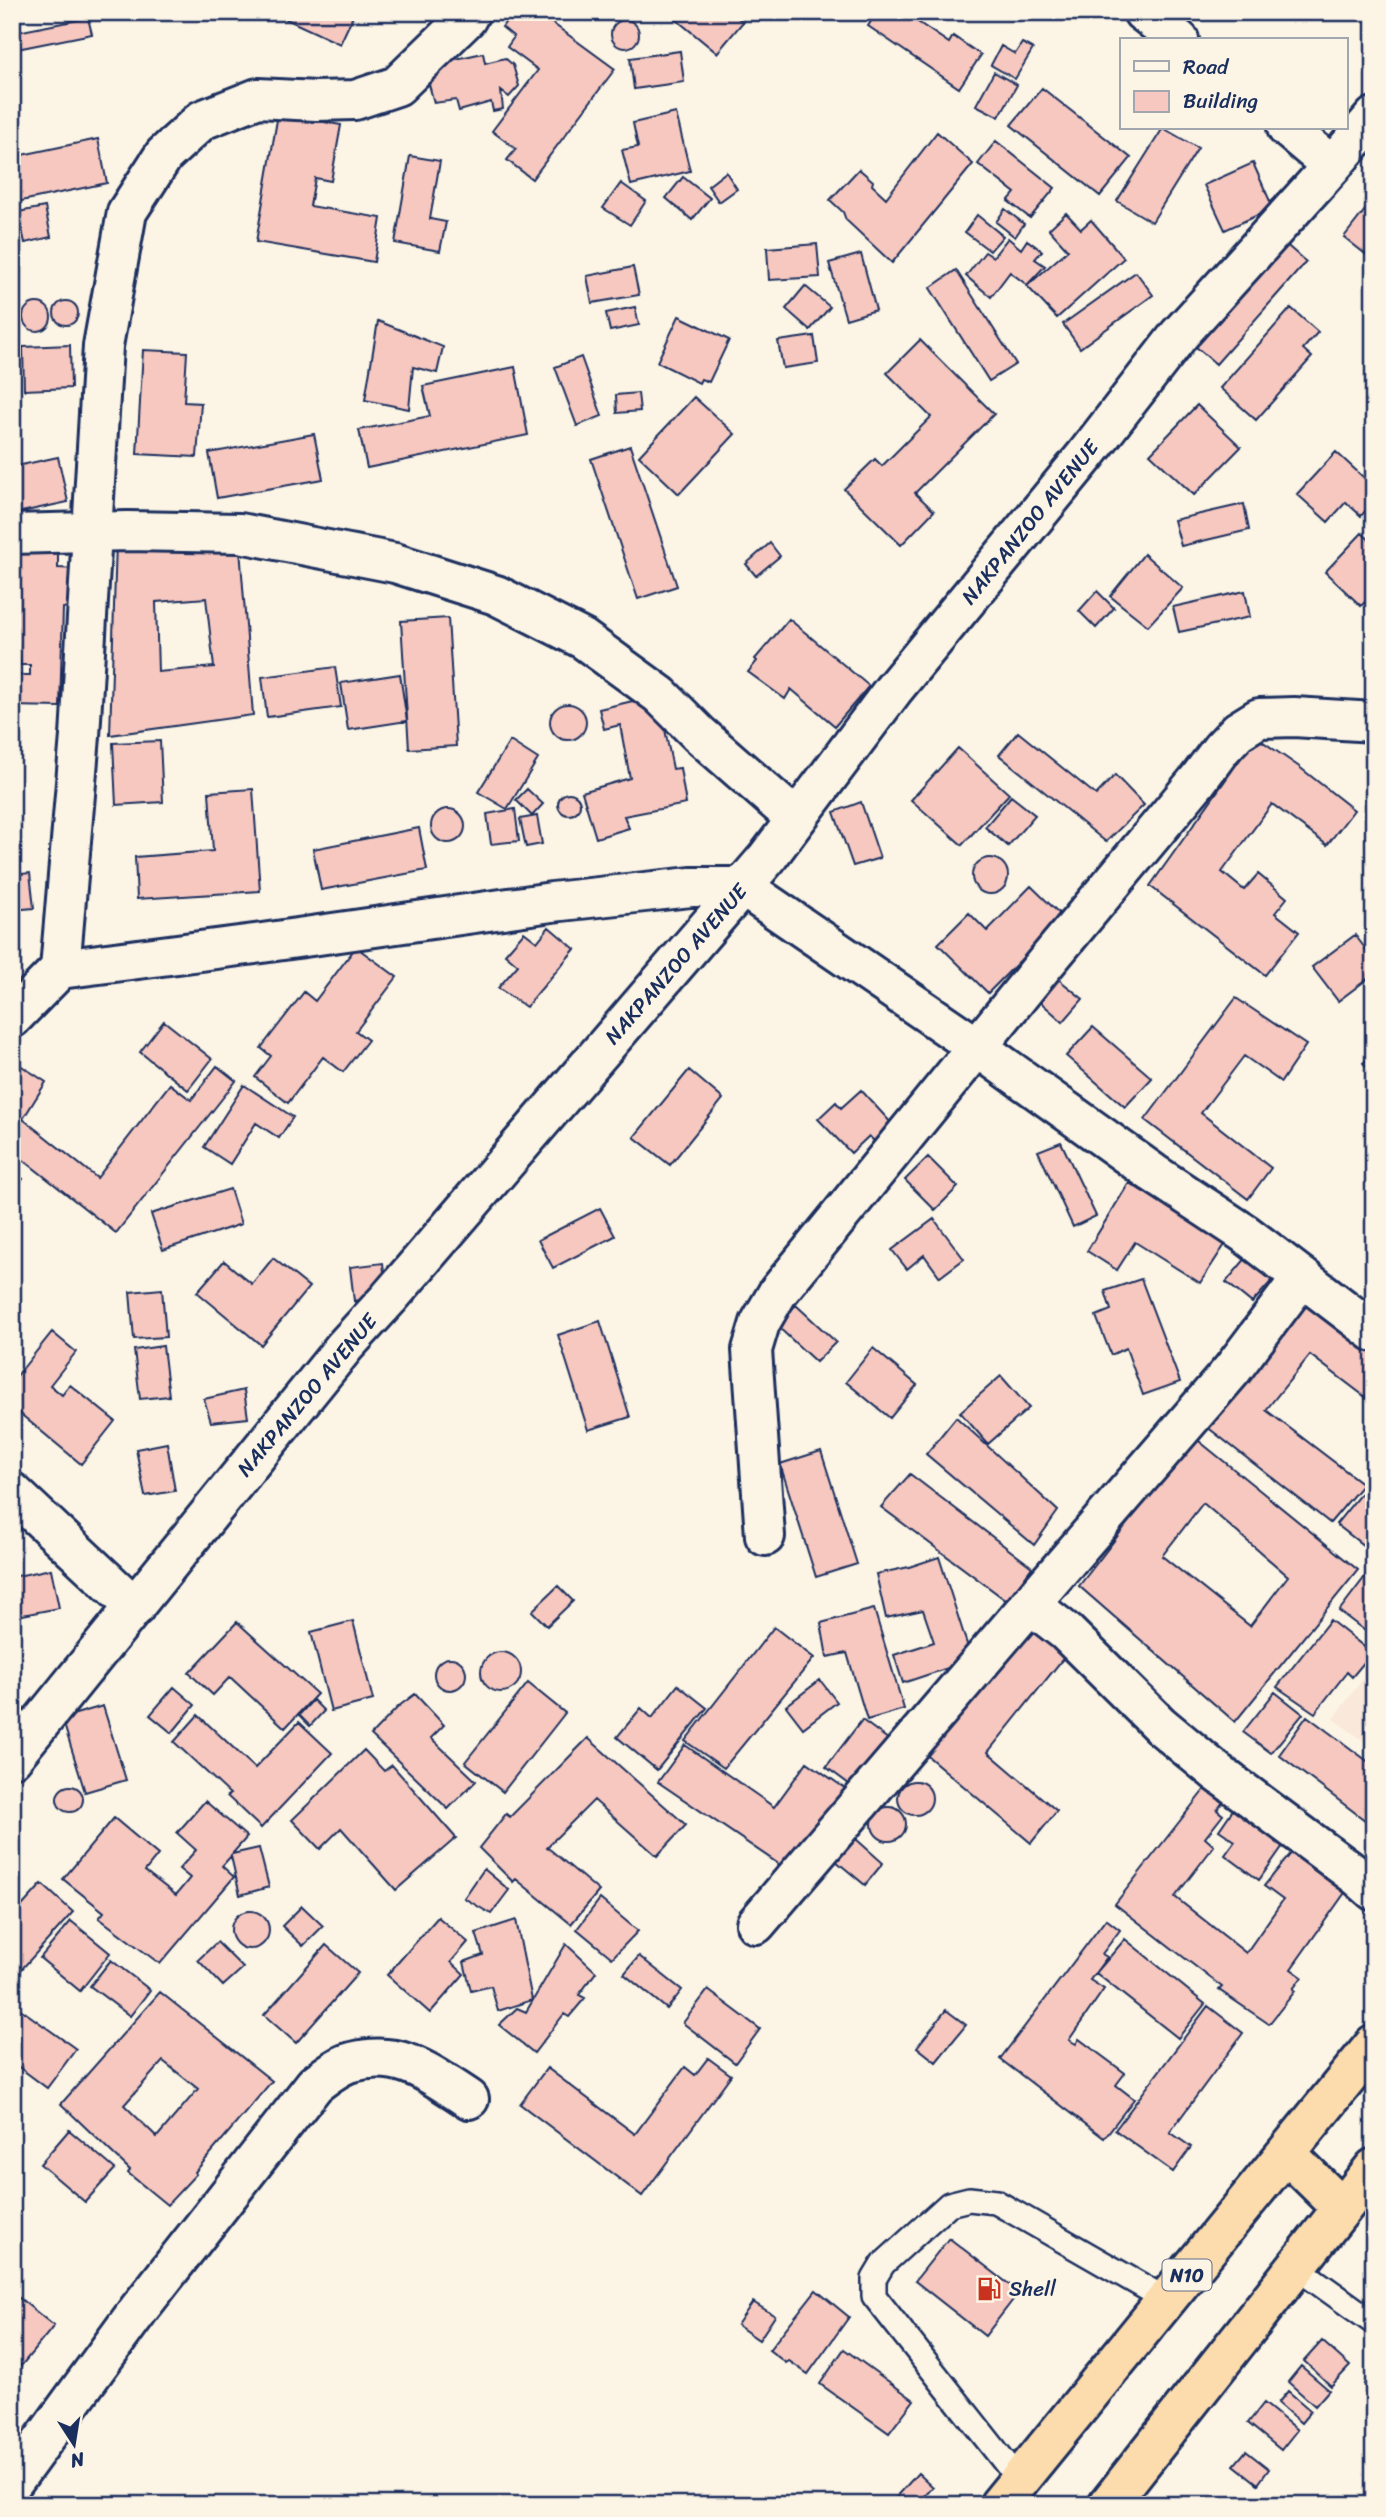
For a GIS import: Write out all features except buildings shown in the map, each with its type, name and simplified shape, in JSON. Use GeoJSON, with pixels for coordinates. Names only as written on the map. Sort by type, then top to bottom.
{"type":"FeatureCollection","features":[{"type":"Feature","properties":{"kind":"highway","name":"N10"},"geometry":{"type":"LineString","coordinates":[[1009,2493],[1374,2046]]}},
{"type":"Feature","properties":{"kind":"highway"},"geometry":{"type":"LineString","coordinates":[[1286,2153],[1342,2208]]}},
{"type":"Feature","properties":{"kind":"highway"},"geometry":{"type":"LineString","coordinates":[[1108,2505],[1374,2168]]}},
{"type":"Feature","properties":{"kind":"street"},"geometry":{"type":"LineString","coordinates":[[60,969],[80,736],[103,346],[127,212],[164,155],[202,120],[258,99],[355,100],[397,86],[470,12]]}},
{"type":"Feature","properties":{"kind":"street"},"geometry":{"type":"LineString","coordinates":[[1143,12],[1176,38]]}},
{"type":"Feature","properties":{"kind":"street","name":"NAKPANZOO AVENUE"},"geometry":{"type":"LineString","coordinates":[[12,1758],[345,1346],[743,887],[893,690],[1086,456],[1179,335],[1374,117]]}},
{"type":"Feature","properties":{"kind":"street"},"geometry":{"type":"LineString","coordinates":[[1289,130],[1332,166]]}},
{"type":"Feature","properties":{"kind":"street"},"geometry":{"type":"LineString","coordinates":[[12,534],[184,531],[240,533],[395,563],[496,596],[583,639],[660,695],[699,734],[796,819]]}},
{"type":"Feature","properties":{"kind":"street"},"geometry":{"type":"LineString","coordinates":[[765,1536],[752,1350],[760,1322],[778,1292],[1198,780],[1221,748],[1238,731],[1259,718],[1294,717],[1374,722]]}},
{"type":"Feature","properties":{"kind":"street"},"geometry":{"type":"LineString","coordinates":[[12,1018],[60,969],[552,902],[691,887],[743,887],[977,1047],[1153,1173],[1244,1233],[1374,1332]]}},
{"type":"Feature","properties":{"kind":"street"},"geometry":{"type":"LineString","coordinates":[[756,1924],[1232,1370],[1302,1277]]}},
{"type":"Feature","properties":{"kind":"street"},"geometry":{"type":"LineString","coordinates":[[12,1492],[135,1607]]}},
{"type":"Feature","properties":{"kind":"street"},"geometry":{"type":"LineString","coordinates":[[1030,1604],[1066,1632],[1160,1725],[1218,1773],[1374,1891]]}},
{"type":"Feature","properties":{"kind":"street"},"geometry":{"type":"LineString","coordinates":[[12,2483],[139,2309],[314,2084],[351,2062],[383,2058],[411,2063],[469,2099]]}},
{"type":"Feature","properties":{"kind":"lane"},"geometry":{"type":"LineString","coordinates":[[1009,2493],[874,2296],[874,2279],[883,2264],[949,2204],[969,2199],[996,2202],[1167,2300]]}},
{"type":"Feature","properties":{"kind":"lane"},"geometry":{"type":"LineString","coordinates":[[1296,2267],[1374,2323]]}},
{"type":"Feature","properties":{"kind":"shaded area"},"geometry":{"type":"Polygon","coordinates":[[[1374,1664],[1374,1748],[1333,1719],[1374,1664]]]}},
{"type":"Feature","properties":{"kind":"place","name":"Shell"},"geometry":{"type":"Point","coordinates":[989,2289]}}]}
